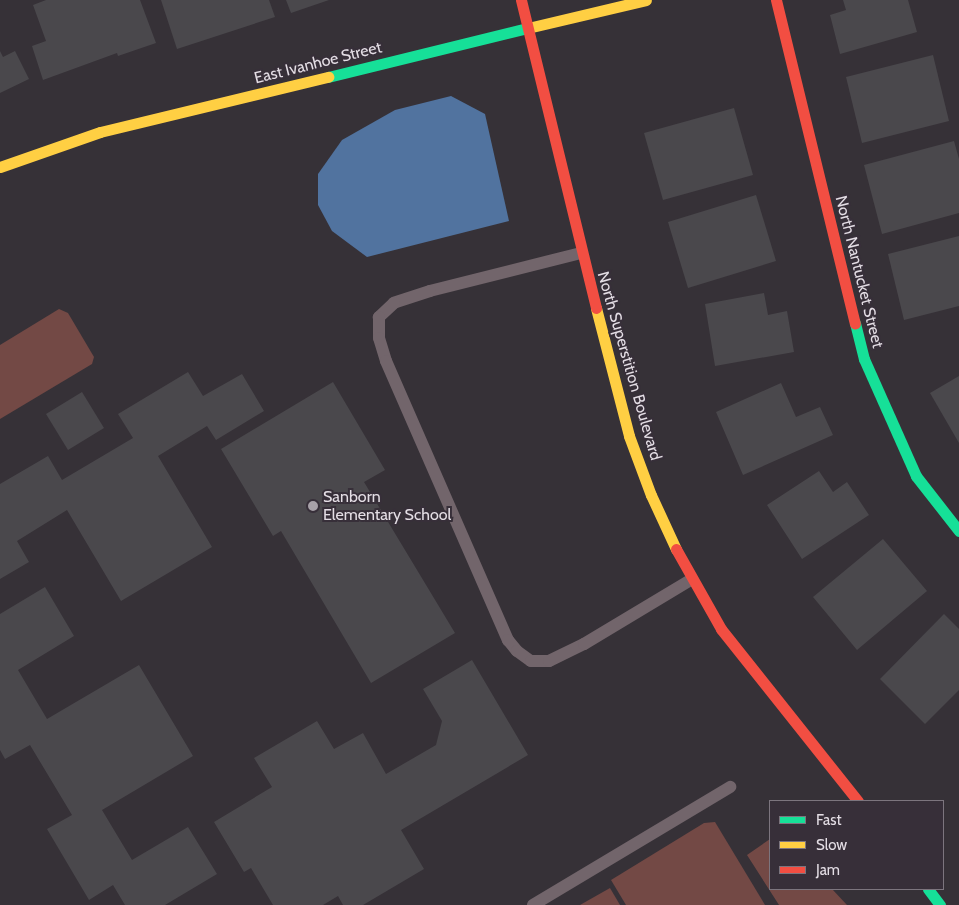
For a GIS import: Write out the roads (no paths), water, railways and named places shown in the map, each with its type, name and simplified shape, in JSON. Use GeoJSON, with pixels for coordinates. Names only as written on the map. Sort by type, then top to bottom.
{"type":"FeatureCollection","features":[{"type":"Feature","properties":{"kind":"street","name":"North Superstition Boulevard"},"geometry":{"type":"LineString","coordinates":[[521,0],[526,29],[581,253],[629,436],[650,495],[670,538],[721,629],[857,800]]}},
{"type":"Feature","properties":{"kind":"street","name":"East Ivanhoe Street"},"geometry":{"type":"LineString","coordinates":[[0,167],[100,132],[646,0]]}},
{"type":"Feature","properties":{"kind":"street","name":"North Nantucket Street"},"geometry":{"type":"LineString","coordinates":[[776,0],[864,359],[916,476],[959,531]]}},
{"type":"Feature","properties":{"kind":"street"},"geometry":{"type":"LineString","coordinates":[[929,890],[940,905]]}},
{"type":"Feature","properties":{"kind":"lane"},"geometry":{"type":"LineString","coordinates":[[581,253],[394,303],[380,317],[379,338],[386,361],[508,640],[524,656],[531,660],[548,661],[584,644],[692,579]]}},
{"type":"Feature","properties":{"kind":"lane"},"geometry":{"type":"LineString","coordinates":[[533,905],[730,787]]}},
{"type":"Feature","properties":{"kind":"water"},"geometry":{"type":"Polygon","coordinates":[[[451,96],[485,114],[509,221],[367,257],[332,231],[318,205],[318,174],[342,140],[395,110],[451,96]]]}},
{"type":"Feature","properties":{"kind":"place","name":"Sanborn Elementary School"},"geometry":{"type":"Point","coordinates":[313,506]}}]}
